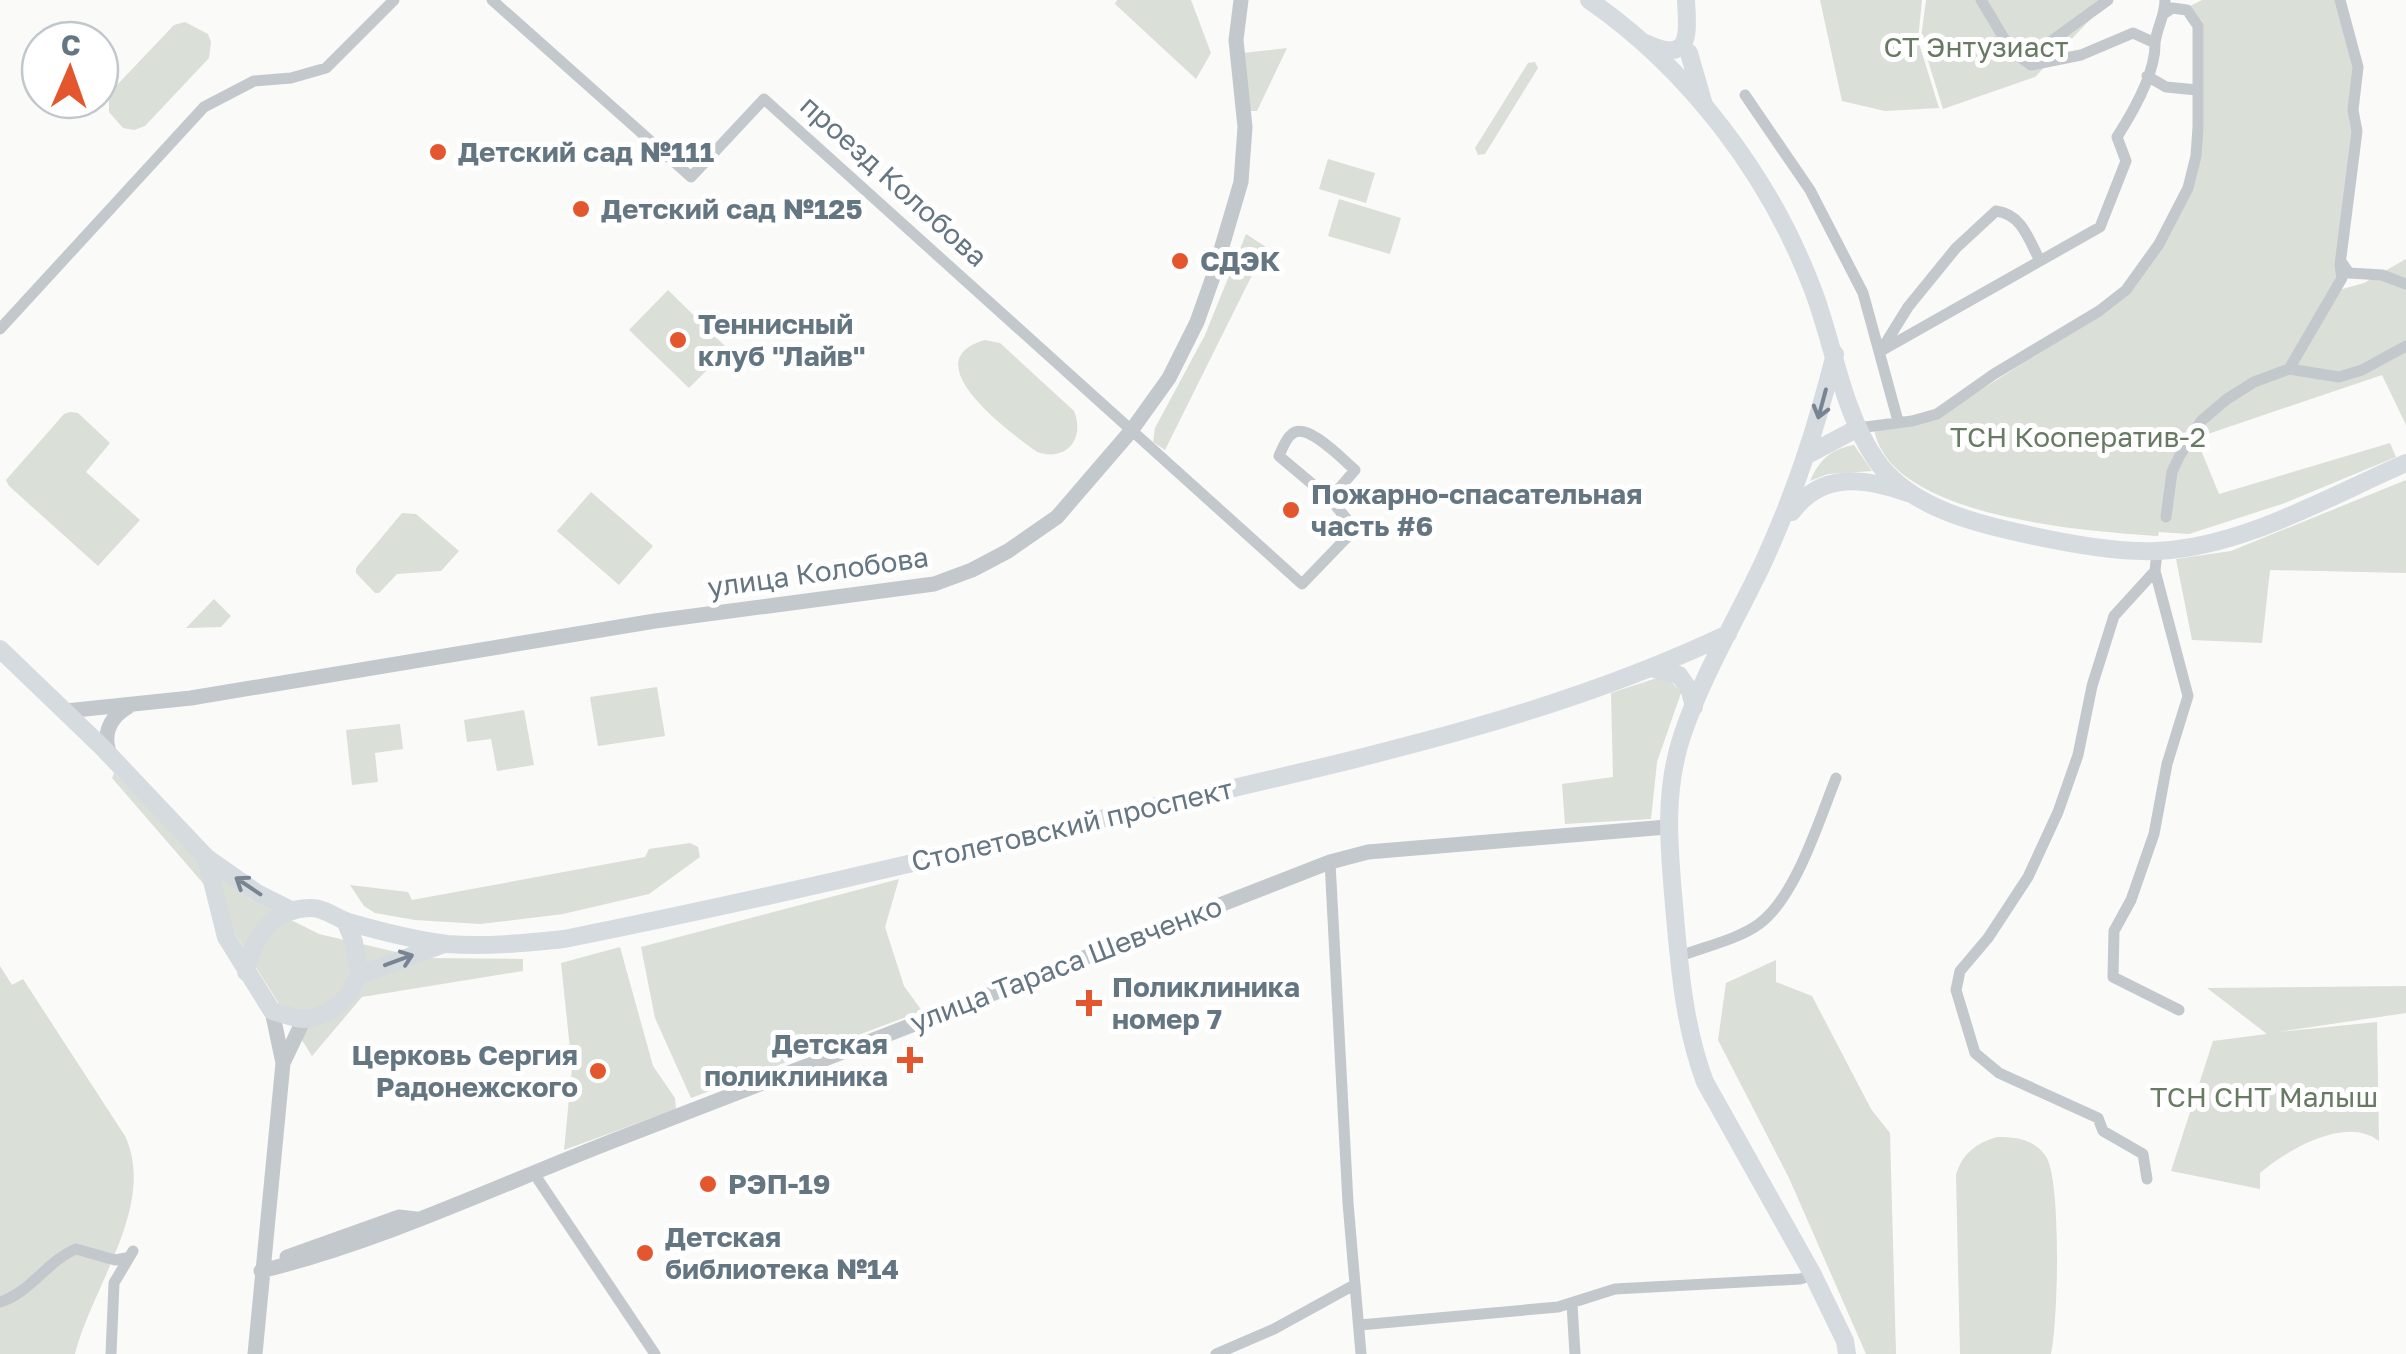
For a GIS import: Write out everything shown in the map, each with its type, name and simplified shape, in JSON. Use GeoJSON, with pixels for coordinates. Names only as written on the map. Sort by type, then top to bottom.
{"type":"FeatureCollection","features":[{"type":"Feature","properties":{"kind":"main road"},"geometry":{"type":"LineString","coordinates":[[1589,0],[1640,40],[1704,106],[1748,163],[1813,288],[1858,428],[1876,460],[1913,495]]}},
{"type":"Feature","properties":{"kind":"main road"},"geometry":{"type":"LineString","coordinates":[[1686,0],[1689,44],[1704,106]]}},
{"type":"Feature","properties":{"kind":"main road"},"geometry":{"type":"LineString","coordinates":[[1640,40],[1664,52],[1674,52],[1689,44]]}},
{"type":"Feature","properties":{"kind":"main road"},"geometry":{"type":"LineString","coordinates":[[1677,78],[1685,69],[1689,44]]}},
{"type":"Feature","properties":{"kind":"main road"},"geometry":{"type":"LineString","coordinates":[[1835,354],[1809,454],[1777,532],[1694,706],[1674,769],[1667,827],[1688,1025],[1705,1082],[1814,1275],[1845,1341],[1847,1354]]}},
{"type":"Feature","properties":{"kind":"main road"},"geometry":{"type":"LineString","coordinates":[[1809,454],[1858,428]]}},
{"type":"Feature","properties":{"kind":"main road"},"geometry":{"type":"LineString","coordinates":[[1858,428],[1904,480],[1940,504],[1993,521],[2146,547]]}},
{"type":"Feature","properties":{"kind":"main road"},"geometry":{"type":"LineString","coordinates":[[1777,532],[1812,490],[1854,480],[1875,482],[1913,495],[1940,510],[1988,526],[2068,542],[2146,547],[2240,533],[2406,463]]}},
{"type":"Feature","properties":{"kind":"main road","name":"Столетовский проспект"},"geometry":{"type":"LineString","coordinates":[[206,856],[256,892],[293,911],[315,908],[344,921],[444,944],[507,945],[564,938],[962,851],[1416,745],[1522,714],[1649,668],[1728,634]]}},
{"type":"Feature","properties":{"kind":"main road"},"geometry":{"type":"LineString","coordinates":[[0,650],[66,711],[206,856],[226,938],[272,1011],[304,1019],[334,1008],[354,991],[360,974],[354,942],[344,921]]}},
{"type":"Feature","properties":{"kind":"main road"},"geometry":{"type":"LineString","coordinates":[[1649,668],[1713,664]]}},
{"type":"Feature","properties":{"kind":"main road"},"geometry":{"type":"LineString","coordinates":[[1649,668],[1678,675],[1690,691],[1694,706]]}},
{"type":"Feature","properties":{"kind":"main road"},"geometry":{"type":"LineString","coordinates":[[246,972],[251,944],[274,920],[293,911]]}},
{"type":"Feature","properties":{"kind":"main road"},"geometry":{"type":"LineString","coordinates":[[360,974],[444,944]]}},
{"type":"Feature","properties":{"kind":"street"},"geometry":{"type":"LineString","coordinates":[[0,330],[204,107],[254,81],[291,78],[326,68],[394,0]]}},
{"type":"Feature","properties":{"kind":"street","name":"проезд Колобова"},"geometry":{"type":"LineString","coordinates":[[492,0],[692,177],[764,99],[1131,430]]}},
{"type":"Feature","properties":{"kind":"street","name":"улица Колобова"},"geometry":{"type":"LineString","coordinates":[[66,711],[128,707],[651,622],[934,584],[1008,551],[1057,517],[1131,430],[1169,378],[1196,322],[1241,182],[1245,127],[1236,40],[1241,0]]}},
{"type":"Feature","properties":{"kind":"street"},"geometry":{"type":"LineString","coordinates":[[1980,0],[2011,50],[2031,66]]}},
{"type":"Feature","properties":{"kind":"street"},"geometry":{"type":"LineString","coordinates":[[2031,66],[2032,55],[2108,0]]}},
{"type":"Feature","properties":{"kind":"street"},"geometry":{"type":"LineString","coordinates":[[2289,369],[2342,278],[2340,261],[2358,131],[2353,110],[2358,67],[2340,0]]}},
{"type":"Feature","properties":{"kind":"street"},"geometry":{"type":"LineString","coordinates":[[1858,428],[1937,414],[2126,290],[2159,244],[2188,188],[2196,156],[2198,26],[2187,10],[2165,6],[2157,28],[2156,53],[2139,101],[2117,137],[2126,162],[2100,227],[1879,352]]}},
{"type":"Feature","properties":{"kind":"street"},"geometry":{"type":"LineString","coordinates":[[2031,66],[2081,55],[2133,34],[2142,34],[2155,43]]}},
{"type":"Feature","properties":{"kind":"street"},"geometry":{"type":"LineString","coordinates":[[2147,76],[2166,87],[2197,90]]}},
{"type":"Feature","properties":{"kind":"street"},"geometry":{"type":"LineString","coordinates":[[1745,95],[1810,190],[1863,293],[1898,422]]}},
{"type":"Feature","properties":{"kind":"street"},"geometry":{"type":"LineString","coordinates":[[1879,352],[1908,307],[1956,248],[1996,211],[2010,213],[2019,222],[2040,261]]}},
{"type":"Feature","properties":{"kind":"street"},"geometry":{"type":"LineString","coordinates":[[2340,261],[2349,273],[2382,275],[2406,284]]}},
{"type":"Feature","properties":{"kind":"street"},"geometry":{"type":"LineString","coordinates":[[2166,517],[2172,472],[2200,422],[2226,399],[2254,382],[2289,369],[2339,377],[2362,370],[2406,346]]}},
{"type":"Feature","properties":{"kind":"street"},"geometry":{"type":"LineString","coordinates":[[1131,430],[1302,584],[1355,528],[1330,499],[1279,456],[1290,434],[1299,430],[1310,433],[1355,470],[1330,499]]}},
{"type":"Feature","properties":{"kind":"street"},"geometry":{"type":"LineString","coordinates":[[2146,547],[2188,696],[2167,764],[2154,834],[2131,900],[2114,931],[2113,977],[2180,1010]]}},
{"type":"Feature","properties":{"kind":"street"},"geometry":{"type":"LineString","coordinates":[[2146,1179],[2143,1154],[2103,1131],[2098,1118],[2000,1073],[1976,1053],[1956,990],[1960,971],[1988,938],[2028,877],[2058,812],[2078,755],[2092,686],[2114,616],[2155,571]]}},
{"type":"Feature","properties":{"kind":"street"},"geometry":{"type":"LineString","coordinates":[[115,762],[106,743],[106,732],[118,713],[128,707]]}},
{"type":"Feature","properties":{"kind":"street"},"geometry":{"type":"LineString","coordinates":[[1678,957],[1758,924],[1775,906],[1804,855],[1836,778]]}},
{"type":"Feature","properties":{"kind":"street","name":"улица Тараса Шевченко"},"geometry":{"type":"LineString","coordinates":[[261,1270],[304,1260],[422,1220],[533,1172],[1330,862],[1368,852],[1667,827]]}},
{"type":"Feature","properties":{"kind":"street"},"geometry":{"type":"LineString","coordinates":[[1330,862],[1354,1285],[1362,1354]]}},
{"type":"Feature","properties":{"kind":"street"},"geometry":{"type":"LineString","coordinates":[[255,1354],[282,1063],[272,1011]]}},
{"type":"Feature","properties":{"kind":"street"},"geometry":{"type":"LineString","coordinates":[[282,1063],[304,1019]]}},
{"type":"Feature","properties":{"kind":"street"},"geometry":{"type":"LineString","coordinates":[[533,1172],[655,1354]]}},
{"type":"Feature","properties":{"kind":"street"},"geometry":{"type":"LineString","coordinates":[[0,1302],[76,1249],[115,1260],[129,1255],[114,1284],[111,1354]]}},
{"type":"Feature","properties":{"kind":"street"},"geometry":{"type":"LineString","coordinates":[[1360,1326],[1572,1304],[1615,1288],[1800,1279],[1814,1275]]}},
{"type":"Feature","properties":{"kind":"street"},"geometry":{"type":"LineString","coordinates":[[1216,1354],[1248,1348],[1354,1285]]}},
{"type":"Feature","properties":{"kind":"street"},"geometry":{"type":"LineString","coordinates":[[1572,1304],[1576,1354]]}},
{"type":"Feature","properties":{"kind":"green space"},"geometry":{"type":"Polygon","coordinates":[[[1117,0],[1191,0],[1211,53],[1196,79],[1115,4],[1117,0]]]}},
{"type":"Feature","properties":{"kind":"green space"},"geometry":{"type":"Polygon","coordinates":[[[1820,0],[1922,0],[1918,40],[1939,108],[1885,111],[1842,101],[1820,0]]]}},
{"type":"Feature","properties":{"kind":"green space","name":"СТ Энтузиаст"},"geometry":{"type":"Polygon","coordinates":[[[1926,0],[2109,0],[2035,77],[1943,109],[1921,38],[1926,0]]]}},
{"type":"Feature","properties":{"kind":"green space","name":"ТСН Кооператив-2"},"geometry":{"type":"Polygon","coordinates":[[[2202,0],[2336,0],[2353,69],[2353,129],[2337,276],[2328,293],[2364,283],[2406,259],[2406,425],[2382,375],[2196,438],[2219,494],[2390,443],[2396,457],[2285,503],[2189,534],[2159,532],[2158,536],[2085,530],[1995,514],[1951,501],[1915,483],[1888,459],[1874,429],[1968,398],[2099,315],[2128,293],[2190,193],[2201,25],[2190,6],[2202,0]]]}},
{"type":"Feature","properties":{"kind":"green space"},"geometry":{"type":"Polygon","coordinates":[[[185,22],[208,34],[209,58],[145,126],[123,128],[116,120],[120,120],[120,82],[174,25],[185,22]]]}},
{"type":"Feature","properties":{"kind":"green space"},"geometry":{"type":"Polygon","coordinates":[[[1287,48],[1257,111],[1248,111],[1243,53],[1287,48]]]}},
{"type":"Feature","properties":{"kind":"green space"},"geometry":{"type":"Polygon","coordinates":[[[1535,62],[1538,68],[1485,154],[1478,155],[1475,148],[1528,63],[1535,62]]]}},
{"type":"Feature","properties":{"kind":"green space"},"geometry":{"type":"Polygon","coordinates":[[[1328,159],[1375,173],[1366,203],[1319,189],[1328,159]]]}},
{"type":"Feature","properties":{"kind":"green space"},"geometry":{"type":"Polygon","coordinates":[[[1339,199],[1401,218],[1390,254],[1328,236],[1339,199]]]}},
{"type":"Feature","properties":{"kind":"green space"},"geometry":{"type":"Polygon","coordinates":[[[1246,234],[1266,247],[1165,450],[1153,442],[1155,428],[1205,335],[1246,234]]]}},
{"type":"Feature","properties":{"kind":"green space","name":"Теннисный клуб \"Лайв\""},"geometry":{"type":"Polygon","coordinates":[[[668,290],[728,349],[689,388],[629,330],[668,290]]]}},
{"type":"Feature","properties":{"kind":"green space"},"geometry":{"type":"Polygon","coordinates":[[[985,340],[1000,343],[1074,411],[1077,431],[1065,451],[1037,452],[974,397],[962,380],[958,364],[965,350],[985,340]]]}},
{"type":"Feature","properties":{"kind":"green space"},"geometry":{"type":"Polygon","coordinates":[[[70,412],[78,413],[110,443],[86,472],[140,520],[98,566],[6,480],[70,412]]]}},
{"type":"Feature","properties":{"kind":"green space"},"geometry":{"type":"Polygon","coordinates":[[[1854,445],[1872,471],[1828,474],[1810,481],[1827,456],[1854,445]]]}},
{"type":"Feature","properties":{"kind":"green space"},"geometry":{"type":"Polygon","coordinates":[[[2406,480],[2406,573],[2270,570],[2262,643],[2192,640],[2176,559],[2231,551],[2406,480]]]}},
{"type":"Feature","properties":{"kind":"green space"},"geometry":{"type":"Polygon","coordinates":[[[591,492],[653,546],[619,585],[557,531],[591,492]]]}},
{"type":"Feature","properties":{"kind":"green space"},"geometry":{"type":"Polygon","coordinates":[[[402,513],[416,514],[459,551],[441,571],[397,574],[375,593],[356,573],[356,568],[402,513]]]}},
{"type":"Feature","properties":{"kind":"green space"},"geometry":{"type":"Polygon","coordinates":[[[214,599],[231,616],[221,627],[186,628],[214,599]]]}},
{"type":"Feature","properties":{"kind":"green space"},"geometry":{"type":"Polygon","coordinates":[[[1666,675],[1681,693],[1657,762],[1651,819],[1565,824],[1562,784],[1613,777],[1611,693],[1666,675]]]}},
{"type":"Feature","properties":{"kind":"green space"},"geometry":{"type":"Polygon","coordinates":[[[657,687],[665,736],[598,746],[590,697],[657,687]]]}},
{"type":"Feature","properties":{"kind":"green space"},"geometry":{"type":"Polygon","coordinates":[[[524,710],[534,765],[497,771],[491,739],[467,742],[464,720],[524,710]]]}},
{"type":"Feature","properties":{"kind":"green space"},"geometry":{"type":"Polygon","coordinates":[[[400,724],[403,749],[375,753],[378,782],[352,785],[346,730],[400,724]]]}},
{"type":"Feature","properties":{"kind":"green space"},"geometry":{"type":"Polygon","coordinates":[[[114,773],[208,867],[251,900],[319,934],[422,958],[523,959],[523,971],[362,997],[312,1056],[202,882],[112,778],[114,773]]]}},
{"type":"Feature","properties":{"kind":"green space"},"geometry":{"type":"Polygon","coordinates":[[[690,843],[698,847],[700,857],[649,894],[563,914],[480,924],[415,920],[375,913],[364,906],[350,885],[408,892],[412,900],[645,857],[649,849],[690,843]]]}},
{"type":"Feature","properties":{"kind":"green space"},"geometry":{"type":"Polygon","coordinates":[[[899,879],[885,927],[904,986],[922,1011],[691,1098],[655,1018],[641,947],[899,879]]]}},
{"type":"Feature","properties":{"kind":"green space"},"geometry":{"type":"Polygon","coordinates":[[[620,947],[653,1066],[675,1098],[676,1109],[564,1150],[572,1068],[561,963],[620,947]]]}},
{"type":"Feature","properties":{"kind":"green space"},"geometry":{"type":"Polygon","coordinates":[[[1776,960],[1776,982],[1812,996],[1871,1109],[1890,1133],[1896,1354],[1866,1354],[1789,1178],[1718,1040],[1726,983],[1776,960]]]}},
{"type":"Feature","properties":{"kind":"green space"},"geometry":{"type":"Polygon","coordinates":[[[0,966],[12,985],[23,979],[125,1136],[133,1162],[128,1217],[75,1354],[0,1354],[0,966]]]}},
{"type":"Feature","properties":{"kind":"green space","name":"ТСН СНТ Малыш"},"geometry":{"type":"Polygon","coordinates":[[[2406,986],[2406,1013],[2278,1032],[2377,1022],[2379,1141],[2350,1132],[2317,1139],[2260,1173],[2260,1189],[2171,1171],[2213,1041],[2267,1034],[2207,988],[2406,986]]]}},
{"type":"Feature","properties":{"kind":"green space"},"geometry":{"type":"Polygon","coordinates":[[[1997,1137],[2030,1142],[2045,1155],[2050,1168],[2057,1251],[2051,1354],[1960,1354],[1956,1175],[1971,1150],[1997,1137]]]}},
{"type":"Feature","properties":{"kind":"place","name":"Детский сад №111"},"geometry":{"type":"Point","coordinates":[438,152]}},
{"type":"Feature","properties":{"kind":"place","name":"Детский сад №125"},"geometry":{"type":"Point","coordinates":[581,209]}},
{"type":"Feature","properties":{"kind":"place","name":"СДЭК"},"geometry":{"type":"Point","coordinates":[1180,261]}},
{"type":"Feature","properties":{"kind":"place","name":"Теннисный клуб \"Лайв\""},"geometry":{"type":"Point","coordinates":[678,340]}},
{"type":"Feature","properties":{"kind":"place","name":"Пожарно-спасательная часть #6"},"geometry":{"type":"Point","coordinates":[1291,510]}},
{"type":"Feature","properties":{"kind":"place","name":"Поликлиника номер 7"},"geometry":{"type":"Point","coordinates":[1089,1003]}},
{"type":"Feature","properties":{"kind":"place","name":"Детская поликлиника"},"geometry":{"type":"Point","coordinates":[910,1060]}},
{"type":"Feature","properties":{"kind":"place","name":"Церковь Сергия Радонежского"},"geometry":{"type":"Point","coordinates":[598,1071]}},
{"type":"Feature","properties":{"kind":"place","name":"РЭП-19"},"geometry":{"type":"Point","coordinates":[708,1184]}},
{"type":"Feature","properties":{"kind":"place","name":"Детская библиотека №14"},"geometry":{"type":"Point","coordinates":[645,1253]}}]}
